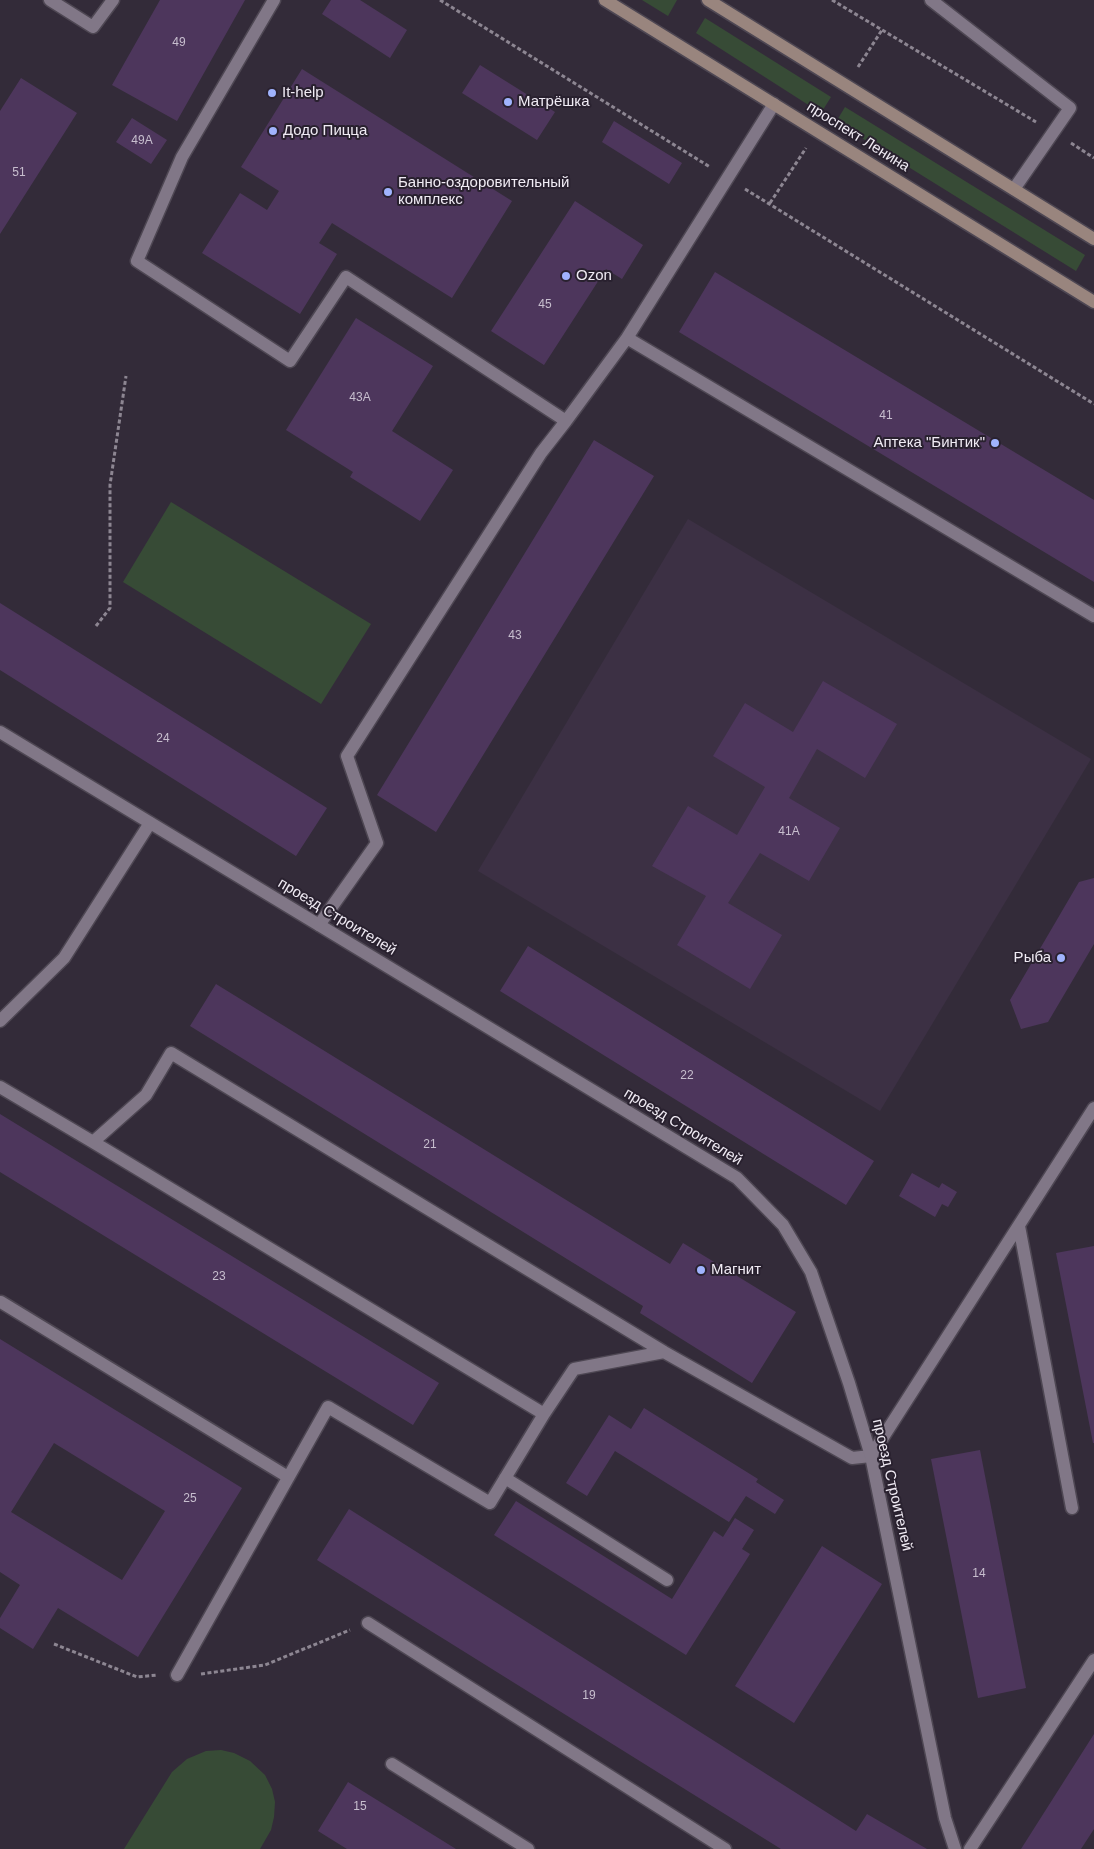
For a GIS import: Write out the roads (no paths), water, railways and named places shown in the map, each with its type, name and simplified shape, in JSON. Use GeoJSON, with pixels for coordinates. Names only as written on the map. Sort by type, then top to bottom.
{"type":"FeatureCollection","features":[{"type":"Feature","properties":{"kind":"main road","name":"проспект Ленина"},"geometry":{"type":"LineString","coordinates":[[605,0],[1094,302]]}},
{"type":"Feature","properties":{"kind":"main road"},"geometry":{"type":"LineString","coordinates":[[708,0],[1094,239]]}},
{"type":"Feature","properties":{"kind":"street"},"geometry":{"type":"LineString","coordinates":[[50,0],[93,27],[113,0]]}},
{"type":"Feature","properties":{"kind":"street"},"geometry":{"type":"LineString","coordinates":[[274,0],[182,157],[137,261],[290,361],[346,277],[566,421]]}},
{"type":"Feature","properties":{"kind":"street"},"geometry":{"type":"LineString","coordinates":[[931,0],[1070,108],[1014,189]]}},
{"type":"Feature","properties":{"kind":"street"},"geometry":{"type":"LineString","coordinates":[[319,925],[376,843],[347,756],[541,453],[627,338],[774,104]]}},
{"type":"Feature","properties":{"kind":"street"},"geometry":{"type":"LineString","coordinates":[[627,338],[1094,616]]}},
{"type":"Feature","properties":{"kind":"street","name":"проезд Строителей"},"geometry":{"type":"LineString","coordinates":[[0,732],[737,1178],[783,1225],[811,1272],[849,1383],[871,1456],[945,1818],[955,1849]]}},
{"type":"Feature","properties":{"kind":"street"},"geometry":{"type":"LineString","coordinates":[[0,1021],[64,958],[150,823]]}},
{"type":"Feature","properties":{"kind":"street"},"geometry":{"type":"LineString","coordinates":[[93,1142],[146,1095],[171,1053],[664,1352],[852,1458],[871,1456],[1094,1108]]}},
{"type":"Feature","properties":{"kind":"street"},"geometry":{"type":"LineString","coordinates":[[0,1087],[544,1414]]}},
{"type":"Feature","properties":{"kind":"street"},"geometry":{"type":"LineString","coordinates":[[1019,1226],[1072,1508]]}},
{"type":"Feature","properties":{"kind":"street"},"geometry":{"type":"LineString","coordinates":[[0,1302],[288,1477]]}},
{"type":"Feature","properties":{"kind":"street"},"geometry":{"type":"LineString","coordinates":[[177,1675],[328,1407],[490,1503],[544,1414],[574,1369],[664,1352]]}},
{"type":"Feature","properties":{"kind":"street"},"geometry":{"type":"LineString","coordinates":[[505,1478],[667,1580]]}},
{"type":"Feature","properties":{"kind":"street"},"geometry":{"type":"LineString","coordinates":[[368,1623],[726,1849]]}},
{"type":"Feature","properties":{"kind":"street"},"geometry":{"type":"LineString","coordinates":[[970,1849],[1094,1660]]}},
{"type":"Feature","properties":{"kind":"street"},"geometry":{"type":"LineString","coordinates":[[392,1764],[528,1849]]}},
{"type":"Feature","properties":{"kind":"place","name":"It-help"},"geometry":{"type":"Point","coordinates":[272,93]}},
{"type":"Feature","properties":{"kind":"place","name":"Матрёшка"},"geometry":{"type":"Point","coordinates":[508,102]}},
{"type":"Feature","properties":{"kind":"place","name":"Додо Пицца"},"geometry":{"type":"Point","coordinates":[273,131]}},
{"type":"Feature","properties":{"kind":"place","name":"Банно-оздоровительный комплекс"},"geometry":{"type":"Point","coordinates":[388,192]}},
{"type":"Feature","properties":{"kind":"place","name":"Ozon"},"geometry":{"type":"Point","coordinates":[566,276]}},
{"type":"Feature","properties":{"kind":"place","name":"Аптека \"Бинтик\""},"geometry":{"type":"Point","coordinates":[995,443]}},
{"type":"Feature","properties":{"kind":"place","name":"Рыба"},"geometry":{"type":"Point","coordinates":[1061,958]}},
{"type":"Feature","properties":{"kind":"place","name":"Магнит"},"geometry":{"type":"Point","coordinates":[701,1270]}}]}
